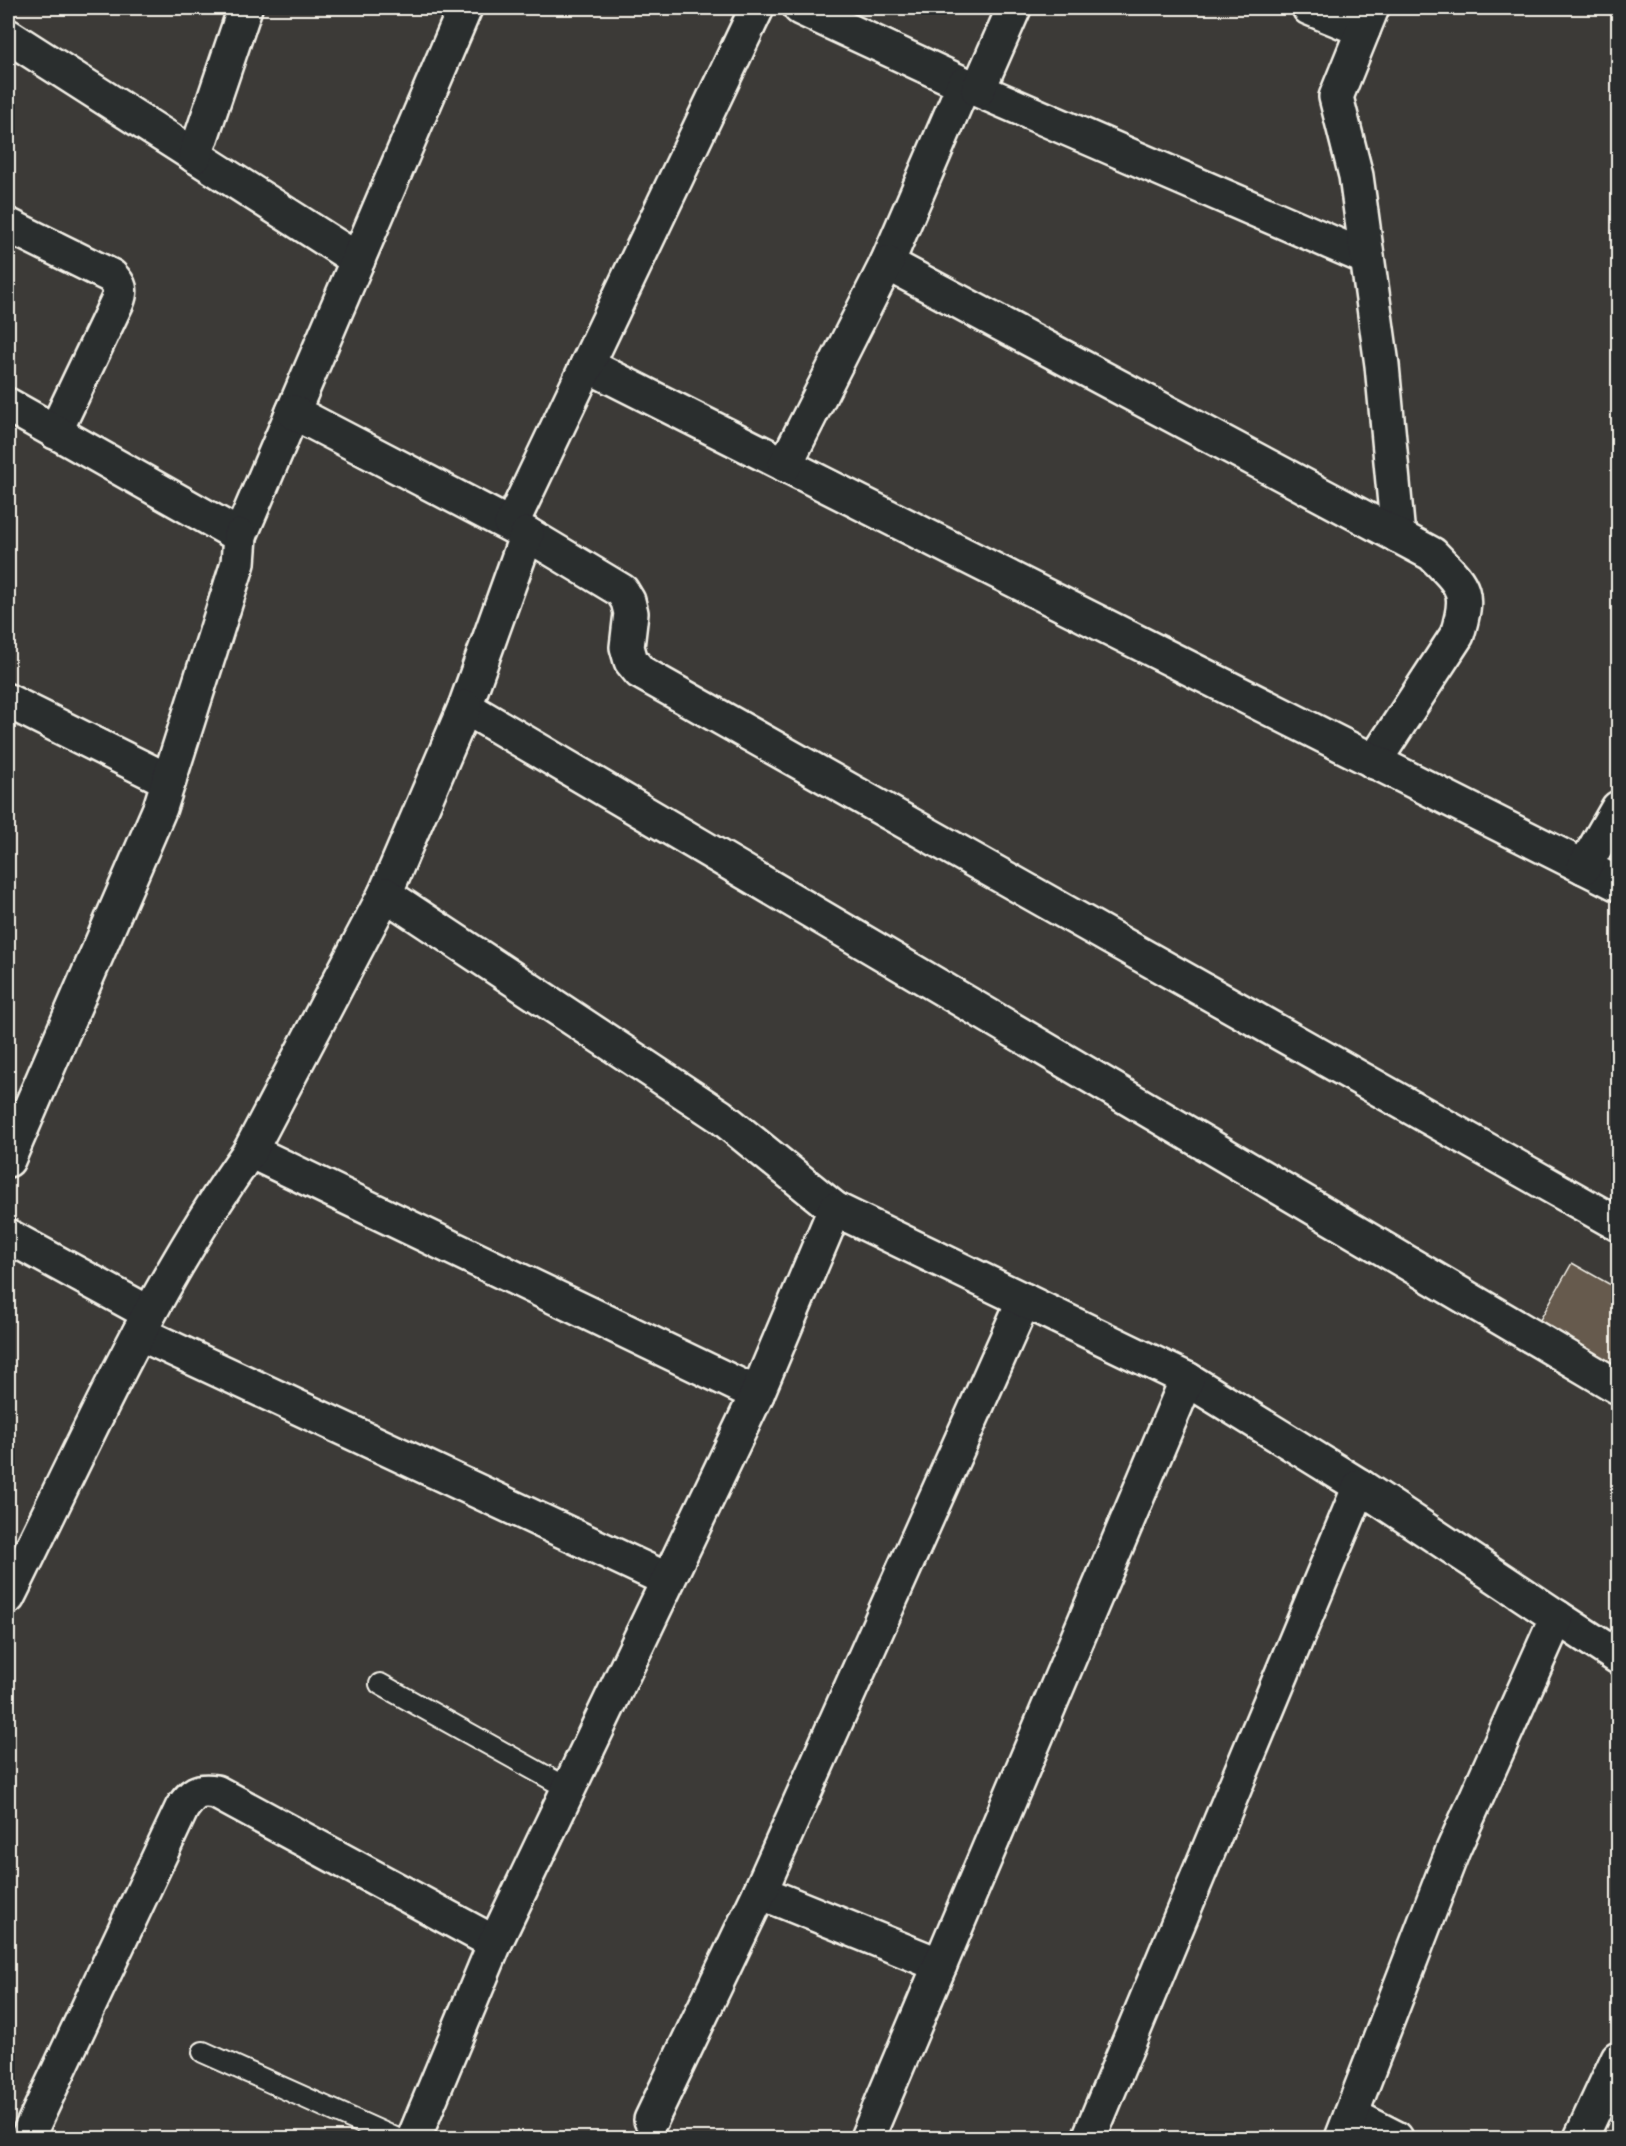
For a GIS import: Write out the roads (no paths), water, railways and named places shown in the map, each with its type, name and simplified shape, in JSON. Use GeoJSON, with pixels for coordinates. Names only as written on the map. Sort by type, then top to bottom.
{"type":"FeatureCollection","features":[{"type":"Feature","properties":{"kind":"street"},"geometry":{"type":"LineString","coordinates":[[195,156],[245,8]]}},
{"type":"Feature","properties":{"kind":"street"},"geometry":{"type":"LineString","coordinates":[[8,1160],[160,808],[238,563],[240,536],[465,8]]}},
{"type":"Feature","properties":{"kind":"street"},"geometry":{"type":"LineString","coordinates":[[8,1597],[144,1323],[226,1185],[250,1151],[385,894],[465,707],[519,530],[587,365],[757,8]]}},
{"type":"Feature","properties":{"kind":"street"},"geometry":{"type":"LineString","coordinates":[[800,8],[971,87],[1367,258]]}},
{"type":"Feature","properties":{"kind":"street"},"geometry":{"type":"LineString","coordinates":[[785,465],[887,263],[971,87],[1014,8]]}},
{"type":"Feature","properties":{"kind":"street"},"geometry":{"type":"LineString","coordinates":[[1309,8],[1367,19],[1336,97],[1356,176],[1382,365],[1398,536]]}},
{"type":"Feature","properties":{"kind":"street"},"geometry":{"type":"LineString","coordinates":[[8,36],[358,260]]}},
{"type":"Feature","properties":{"kind":"street"},"geometry":{"type":"LineString","coordinates":[[8,225],[111,276],[119,283],[120,293],[117,302],[55,432]]}},
{"type":"Feature","properties":{"kind":"street"},"geometry":{"type":"LineString","coordinates":[[887,263],[1432,554],[1462,585],[1464,612],[1457,635],[1374,762]]}},
{"type":"Feature","properties":{"kind":"street"},"geometry":{"type":"LineString","coordinates":[[587,365],[1618,884]]}},
{"type":"Feature","properties":{"kind":"street"},"geometry":{"type":"LineString","coordinates":[[8,405],[240,536]]}},
{"type":"Feature","properties":{"kind":"street"},"geometry":{"type":"LineString","coordinates":[[293,412],[519,530],[622,591],[632,613],[627,647],[631,661],[640,672],[1618,1224]]}},
{"type":"Feature","properties":{"kind":"street"},"geometry":{"type":"LineString","coordinates":[[8,701],[169,781]]}},
{"type":"Feature","properties":{"kind":"street"},"geometry":{"type":"LineString","coordinates":[[465,707],[1618,1387]]}},
{"type":"Feature","properties":{"kind":"street"},"geometry":{"type":"LineString","coordinates":[[1584,867],[1618,808]]}},
{"type":"Feature","properties":{"kind":"street"},"geometry":{"type":"LineString","coordinates":[[385,894],[720,1116],[835,1209],[1187,1379],[1360,1486],[1618,1657]]}},
{"type":"Feature","properties":{"kind":"street"},"geometry":{"type":"LineString","coordinates":[[250,1151],[757,1394]]}},
{"type":"Feature","properties":{"kind":"street"},"geometry":{"type":"LineString","coordinates":[[414,2139],[495,1943],[757,1394],[835,1209]]}},
{"type":"Feature","properties":{"kind":"street"},"geometry":{"type":"LineString","coordinates":[[8,1236],[144,1323],[668,1580]]}},
{"type":"Feature","properties":{"kind":"street"},"geometry":{"type":"LineString","coordinates":[[651,2120],[760,1892],[1024,1300]]}},
{"type":"Feature","properties":{"kind":"street"},"geometry":{"type":"LineString","coordinates":[[867,2139],[1187,1379]]}},
{"type":"Feature","properties":{"kind":"street"},"geometry":{"type":"LineString","coordinates":[[1089,2139],[1360,1486]]}},
{"type":"Feature","properties":{"kind":"street"},"geometry":{"type":"LineString","coordinates":[[1396,2139],[1346,2127],[1453,1850],[1557,1617]]}},
{"type":"Feature","properties":{"kind":"street"},"geometry":{"type":"LineString","coordinates":[[27,2139],[182,1808],[191,1795],[202,1790],[216,1792],[495,1943]]}},
{"type":"Feature","properties":{"kind":"street"},"geometry":{"type":"LineString","coordinates":[[760,1892],[940,1965]]}},
{"type":"Feature","properties":{"kind":"street"},"geometry":{"type":"LineString","coordinates":[[1581,2139],[1618,2058]]}},
{"type":"Feature","properties":{"kind":"lane"},"geometry":{"type":"LineString","coordinates":[[380,1684],[568,1789]]}},
{"type":"Feature","properties":{"kind":"lane"},"geometry":{"type":"LineString","coordinates":[[203,2052],[395,2139]]}}]}
